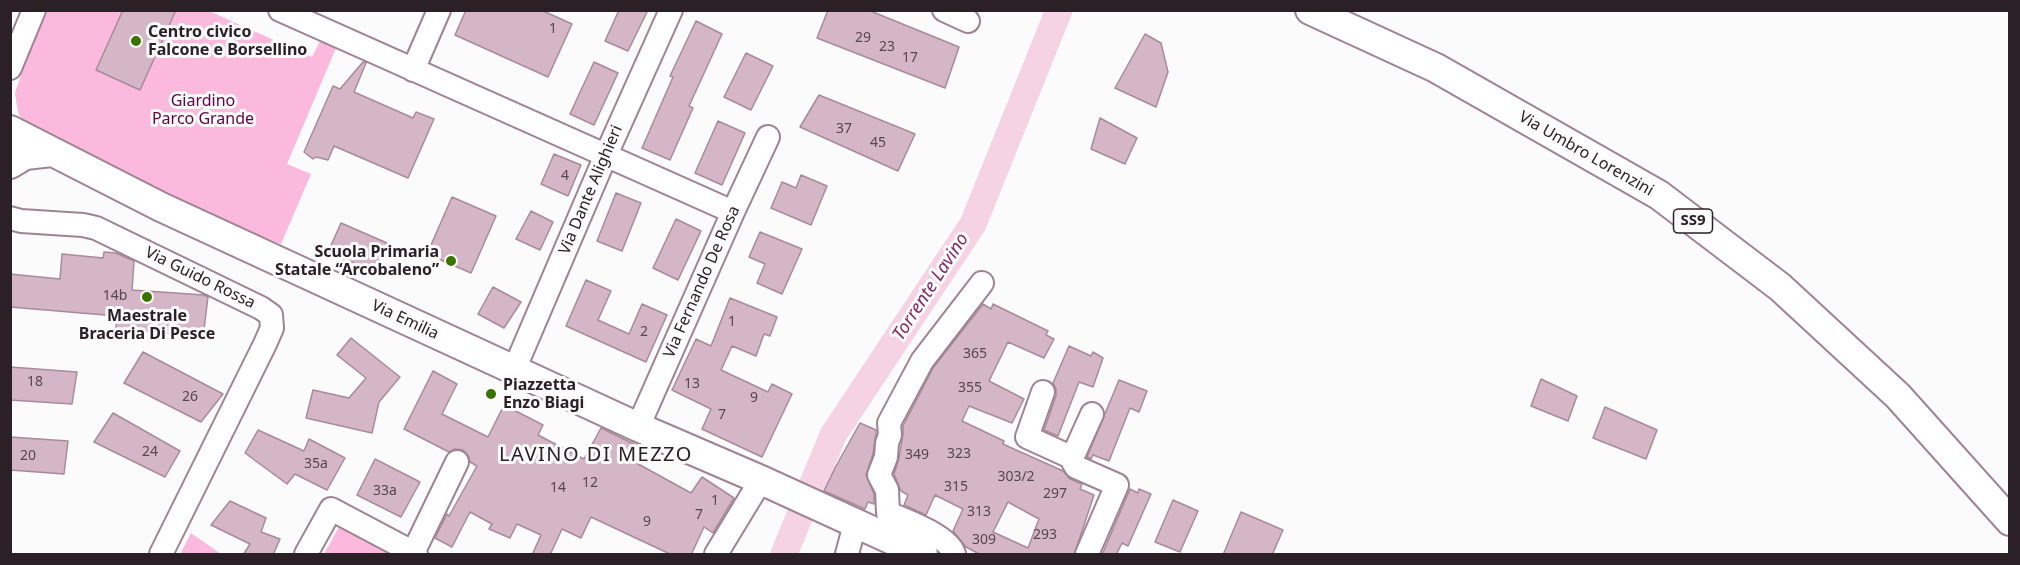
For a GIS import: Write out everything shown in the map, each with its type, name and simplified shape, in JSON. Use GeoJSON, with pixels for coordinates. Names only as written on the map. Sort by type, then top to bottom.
{"type":"FeatureCollection","features":[{"type":"Feature","properties":{"kind":"main road","name":"Via Umbro Lorenzini"},"geometry":{"type":"LineString","coordinates":[[1310,10],[1436,68],[1659,195],[1780,287],[1898,396],[2010,521]]}},
{"type":"Feature","properties":{"kind":"main road","name":"Via Emilia"},"geometry":{"type":"LineString","coordinates":[[10,130],[161,207],[638,427],[923,555]]}},
{"type":"Feature","properties":{"kind":"main road","name":"Via Emilia"},"geometry":{"type":"LineString","coordinates":[[10,130],[13,146],[10,157]]}},
{"type":"Feature","properties":{"kind":"main road"},"geometry":{"type":"LineString","coordinates":[[10,164],[25,154],[52,152]]}},
{"type":"Feature","properties":{"kind":"street"},"geometry":{"type":"LineString","coordinates":[[10,68],[34,10]]}},
{"type":"Feature","properties":{"kind":"street"},"geometry":{"type":"LineString","coordinates":[[280,10],[733,212]]}},
{"type":"Feature","properties":{"kind":"street"},"geometry":{"type":"LineString","coordinates":[[413,70],[440,10]]}},
{"type":"Feature","properties":{"kind":"street","name":"Via Dante Alighieri"},"geometry":{"type":"LineString","coordinates":[[514,370],[671,10]]}},
{"type":"Feature","properties":{"kind":"street"},"geometry":{"type":"LineString","coordinates":[[944,10],[968,21]]}},
{"type":"Feature","properties":{"kind":"street","name":"Via Fernando De Rosa"},"geometry":{"type":"LineString","coordinates":[[638,427],[768,137]]}},
{"type":"Feature","properties":{"kind":"street","name":"Via Guido Rossa"},"geometry":{"type":"LineString","coordinates":[[10,218],[96,228],[272,315],[272,328],[265,344],[161,555]]}},
{"type":"Feature","properties":{"kind":"street"},"geometry":{"type":"LineString","coordinates":[[954,555],[950,547],[928,531],[888,513],[887,490],[879,476],[886,457],[890,435],[889,423],[894,413],[922,361],[982,283]]}},
{"type":"Feature","properties":{"kind":"street"},"geometry":{"type":"LineString","coordinates":[[1043,392],[1027,437],[1073,458]]}},
{"type":"Feature","properties":{"kind":"street"},"geometry":{"type":"LineString","coordinates":[[1087,555],[1117,485],[1076,467],[1073,462],[1092,414]]}},
{"type":"Feature","properties":{"kind":"street"},"geometry":{"type":"LineString","coordinates":[[306,555],[331,509],[415,554],[457,462]]}},
{"type":"Feature","properties":{"kind":"street"},"geometry":{"type":"LineString","coordinates":[[716,555],[766,483]]}},
{"type":"Feature","properties":{"kind":"street"},"geometry":{"type":"LineString","coordinates":[[847,555],[855,524]]}},
{"type":"Feature","properties":{"kind":"green space","name":"Giardino Parco Grande"},"geometry":{"type":"Polygon","coordinates":[[[46,11],[209,11],[312,57],[320,41],[336,48],[287,164],[311,174],[281,244],[234,226],[77,154],[24,122],[18,113],[15,93],[46,11]]]}},
{"type":"Feature","properties":{"kind":"green space"},"geometry":{"type":"Polygon","coordinates":[[[340,525],[394,554],[324,554],[340,525]]]}},
{"type":"Feature","properties":{"kind":"green space"},"geometry":{"type":"Polygon","coordinates":[[[191,533],[221,554],[180,554],[191,533]]]}},
{"type":"Feature","properties":{"kind":"building","name":"Centro civico Falcone e Borsellino"},"geometry":{"type":"Polygon","coordinates":[[[123,10],[176,10],[140,90],[96,70],[123,10]]]}},
{"type":"Feature","properties":{"kind":"building"},"geometry":{"type":"Polygon","coordinates":[[[466,10],[541,10],[572,24],[548,77],[455,35],[466,10]]]}},
{"type":"Feature","properties":{"kind":"building"},"geometry":{"type":"Polygon","coordinates":[[[619,10],[648,10],[628,51],[605,41],[619,10]]]}},
{"type":"Feature","properties":{"kind":"building"},"geometry":{"type":"Polygon","coordinates":[[[828,10],[868,10],[959,47],[945,88],[817,38],[828,10]]]}},
{"type":"Feature","properties":{"kind":"building"},"geometry":{"type":"Polygon","coordinates":[[[696,21],[722,34],[689,106],[693,108],[670,160],[642,148],[673,77],[670,76],[696,21]]]}},
{"type":"Feature","properties":{"kind":"building"},"geometry":{"type":"Polygon","coordinates":[[[1145,34],[1161,43],[1168,72],[1156,107],[1115,88],[1145,34]]]}},
{"type":"Feature","properties":{"kind":"building"},"geometry":{"type":"Polygon","coordinates":[[[746,53],[773,66],[751,110],[724,97],[746,53]]]}},
{"type":"Feature","properties":{"kind":"building"},"geometry":{"type":"Polygon","coordinates":[[[363,62],[366,63],[354,92],[413,118],[416,112],[434,119],[408,178],[334,146],[328,160],[316,157],[313,159],[304,152],[333,86],[340,89],[363,62]]]}},
{"type":"Feature","properties":{"kind":"building"},"geometry":{"type":"Polygon","coordinates":[[[594,62],[618,73],[594,125],[570,114],[594,62]]]}},
{"type":"Feature","properties":{"kind":"building"},"geometry":{"type":"Polygon","coordinates":[[[819,95],[915,134],[898,171],[800,127],[819,95]]]}},
{"type":"Feature","properties":{"kind":"building"},"geometry":{"type":"Polygon","coordinates":[[[1100,118],[1137,138],[1125,164],[1091,149],[1100,118]]]}},
{"type":"Feature","properties":{"kind":"building"},"geometry":{"type":"Polygon","coordinates":[[[718,121],[745,133],[722,185],[695,173],[718,121]]]}},
{"type":"Feature","properties":{"kind":"building"},"geometry":{"type":"Polygon","coordinates":[[[554,154],[581,165],[568,196],[541,184],[554,154]]]}},
{"type":"Feature","properties":{"kind":"building"},"geometry":{"type":"Polygon","coordinates":[[[801,175],[827,186],[811,225],[771,208],[782,182],[796,188],[801,175]]]}},
{"type":"Feature","properties":{"kind":"building"},"geometry":{"type":"Polygon","coordinates":[[[616,193],[641,203],[622,251],[597,241],[616,193]]]}},
{"type":"Feature","properties":{"kind":"building"},"geometry":{"type":"Polygon","coordinates":[[[452,197],[496,216],[471,273],[427,254],[452,197]]]}},
{"type":"Feature","properties":{"kind":"building"},"geometry":{"type":"Polygon","coordinates":[[[531,211],[553,222],[540,250],[516,239],[531,211]]]}},
{"type":"Feature","properties":{"kind":"building"},"geometry":{"type":"Polygon","coordinates":[[[676,219],[701,231],[678,280],[653,268],[676,219]]]}},
{"type":"Feature","properties":{"kind":"building"},"geometry":{"type":"Polygon","coordinates":[[[341,223],[387,243],[374,272],[328,252],[341,223]]]}},
{"type":"Feature","properties":{"kind":"building"},"geometry":{"type":"Polygon","coordinates":[[[760,232],[802,249],[782,294],[757,283],[765,264],[749,257],[760,232]]]}},
{"type":"Feature","properties":{"kind":"building"},"geometry":{"type":"Polygon","coordinates":[[[104,252],[116,253],[134,261],[132,290],[208,297],[203,337],[116,328],[117,316],[10,307],[10,274],[60,279],[62,254],[103,258],[104,252]]]}},
{"type":"Feature","properties":{"kind":"building"},"geometry":{"type":"Polygon","coordinates":[[[586,280],[611,291],[598,320],[629,334],[642,304],[667,315],[646,362],[566,326],[586,280]]]}},
{"type":"Feature","properties":{"kind":"building"},"geometry":{"type":"Polygon","coordinates":[[[493,287],[521,302],[504,328],[478,314],[493,287]]]}},
{"type":"Feature","properties":{"kind":"building"},"geometry":{"type":"Polygon","coordinates":[[[730,298],[777,317],[770,336],[764,334],[756,356],[732,346],[721,370],[768,392],[772,384],[792,394],[762,457],[702,429],[711,409],[672,390],[696,339],[711,346],[730,298]]]}},
{"type":"Feature","properties":{"kind":"building"},"geometry":{"type":"Polygon","coordinates":[[[983,304],[991,309],[993,304],[1048,331],[1046,335],[1054,339],[1044,358],[1008,342],[989,381],[1024,399],[1012,423],[969,406],[962,421],[1004,441],[1005,445],[1063,471],[1070,479],[1082,484],[1080,489],[1094,495],[1074,555],[981,555],[966,547],[953,531],[963,509],[935,495],[926,515],[904,505],[908,495],[901,491],[894,474],[899,458],[903,426],[933,368],[983,304]],[[1008,502],[993,532],[1028,548],[1039,519],[1008,502]]]}},
{"type":"Feature","properties":{"kind":"building"},"geometry":{"type":"Polygon","coordinates":[[[351,338],[400,377],[379,402],[372,433],[306,418],[313,390],[349,398],[366,378],[337,355],[351,338]]]}},
{"type":"Feature","properties":{"kind":"building"},"geometry":{"type":"Polygon","coordinates":[[[1069,346],[1091,356],[1093,352],[1103,358],[1093,387],[1079,382],[1058,436],[1044,430],[1056,396],[1053,383],[1069,346]]]}},
{"type":"Feature","properties":{"kind":"building"},"geometry":{"type":"Polygon","coordinates":[[[143,352],[223,394],[201,422],[124,383],[143,352]]]}},
{"type":"Feature","properties":{"kind":"building"},"geometry":{"type":"Polygon","coordinates":[[[10,367],[77,372],[72,404],[10,400],[10,367]]]}},
{"type":"Feature","properties":{"kind":"building"},"geometry":{"type":"Polygon","coordinates":[[[433,371],[457,384],[442,414],[488,437],[504,405],[543,425],[538,435],[584,459],[601,428],[638,446],[631,460],[691,493],[702,477],[734,498],[713,533],[704,527],[691,555],[672,555],[591,517],[581,538],[562,529],[550,555],[532,555],[541,535],[517,524],[510,538],[489,529],[492,524],[470,512],[452,547],[435,538],[477,466],[470,462],[463,450],[455,449],[449,452],[404,429],[433,371]]]}},
{"type":"Feature","properties":{"kind":"building"},"geometry":{"type":"Polygon","coordinates":[[[1541,379],[1577,396],[1568,421],[1531,406],[1541,379]]]}},
{"type":"Feature","properties":{"kind":"building"},"geometry":{"type":"Polygon","coordinates":[[[1119,380],[1147,391],[1139,412],[1130,408],[1109,461],[1093,455],[1091,459],[1087,457],[1119,380]]]}},
{"type":"Feature","properties":{"kind":"building"},"geometry":{"type":"Polygon","coordinates":[[[1605,407],[1657,430],[1646,459],[1593,438],[1605,407]]]}},
{"type":"Feature","properties":{"kind":"building"},"geometry":{"type":"Polygon","coordinates":[[[113,413],[180,451],[165,477],[94,442],[113,413]]]}},
{"type":"Feature","properties":{"kind":"building"},"geometry":{"type":"Polygon","coordinates":[[[860,423],[876,430],[873,454],[866,475],[874,494],[874,504],[868,502],[865,509],[824,491],[860,423]]]}},
{"type":"Feature","properties":{"kind":"building"},"geometry":{"type":"Polygon","coordinates":[[[258,430],[304,451],[309,439],[345,458],[327,490],[295,474],[287,484],[245,453],[258,430]]]}},
{"type":"Feature","properties":{"kind":"building"},"geometry":{"type":"Polygon","coordinates":[[[10,437],[68,441],[64,474],[10,470],[10,437]]]}},
{"type":"Feature","properties":{"kind":"building"},"geometry":{"type":"Polygon","coordinates":[[[375,459],[420,482],[401,517],[357,495],[375,459]]]}},
{"type":"Feature","properties":{"kind":"building"},"geometry":{"type":"Polygon","coordinates":[[[1130,489],[1138,493],[1139,489],[1151,494],[1128,546],[1122,543],[1116,555],[1102,555],[1130,489]]]}},
{"type":"Feature","properties":{"kind":"building"},"geometry":{"type":"Polygon","coordinates":[[[1173,500],[1198,511],[1180,552],[1155,542],[1173,500]]]}},
{"type":"Feature","properties":{"kind":"building"},"geometry":{"type":"Polygon","coordinates":[[[230,501],[266,518],[261,532],[280,539],[273,555],[243,555],[250,544],[211,525],[230,501]]]}},
{"type":"Feature","properties":{"kind":"building"},"geometry":{"type":"Polygon","coordinates":[[[1241,512],[1283,530],[1272,555],[1223,555],[1241,512]]]}},
{"type":"Feature","properties":{"kind":"waterway","name":"Torrente Lavino"},"geometry":{"type":"LineString","coordinates":[[784,554],[833,435],[973,224],[1059,10]]}},
{"type":"Feature","properties":{"kind":"place","name":"Centro civico Falcone e Borsellino"},"geometry":{"type":"Point","coordinates":[136,41]}},
{"type":"Feature","properties":{"kind":"place","name":"Scuola Primaria Statale “Arcobaleno”"},"geometry":{"type":"Point","coordinates":[451,261]}},
{"type":"Feature","properties":{"kind":"place","name":"Maestrale Braceria Di Pesce"},"geometry":{"type":"Point","coordinates":[147,297]}},
{"type":"Feature","properties":{"kind":"place","name":"Piazzetta Enzo Biagi"},"geometry":{"type":"Point","coordinates":[491,394]}},
{"type":"Feature","properties":{"kind":"district","name":"LAVINO DI MEZZO"},"geometry":{"type":"Point","coordinates":[596,455]}}]}
